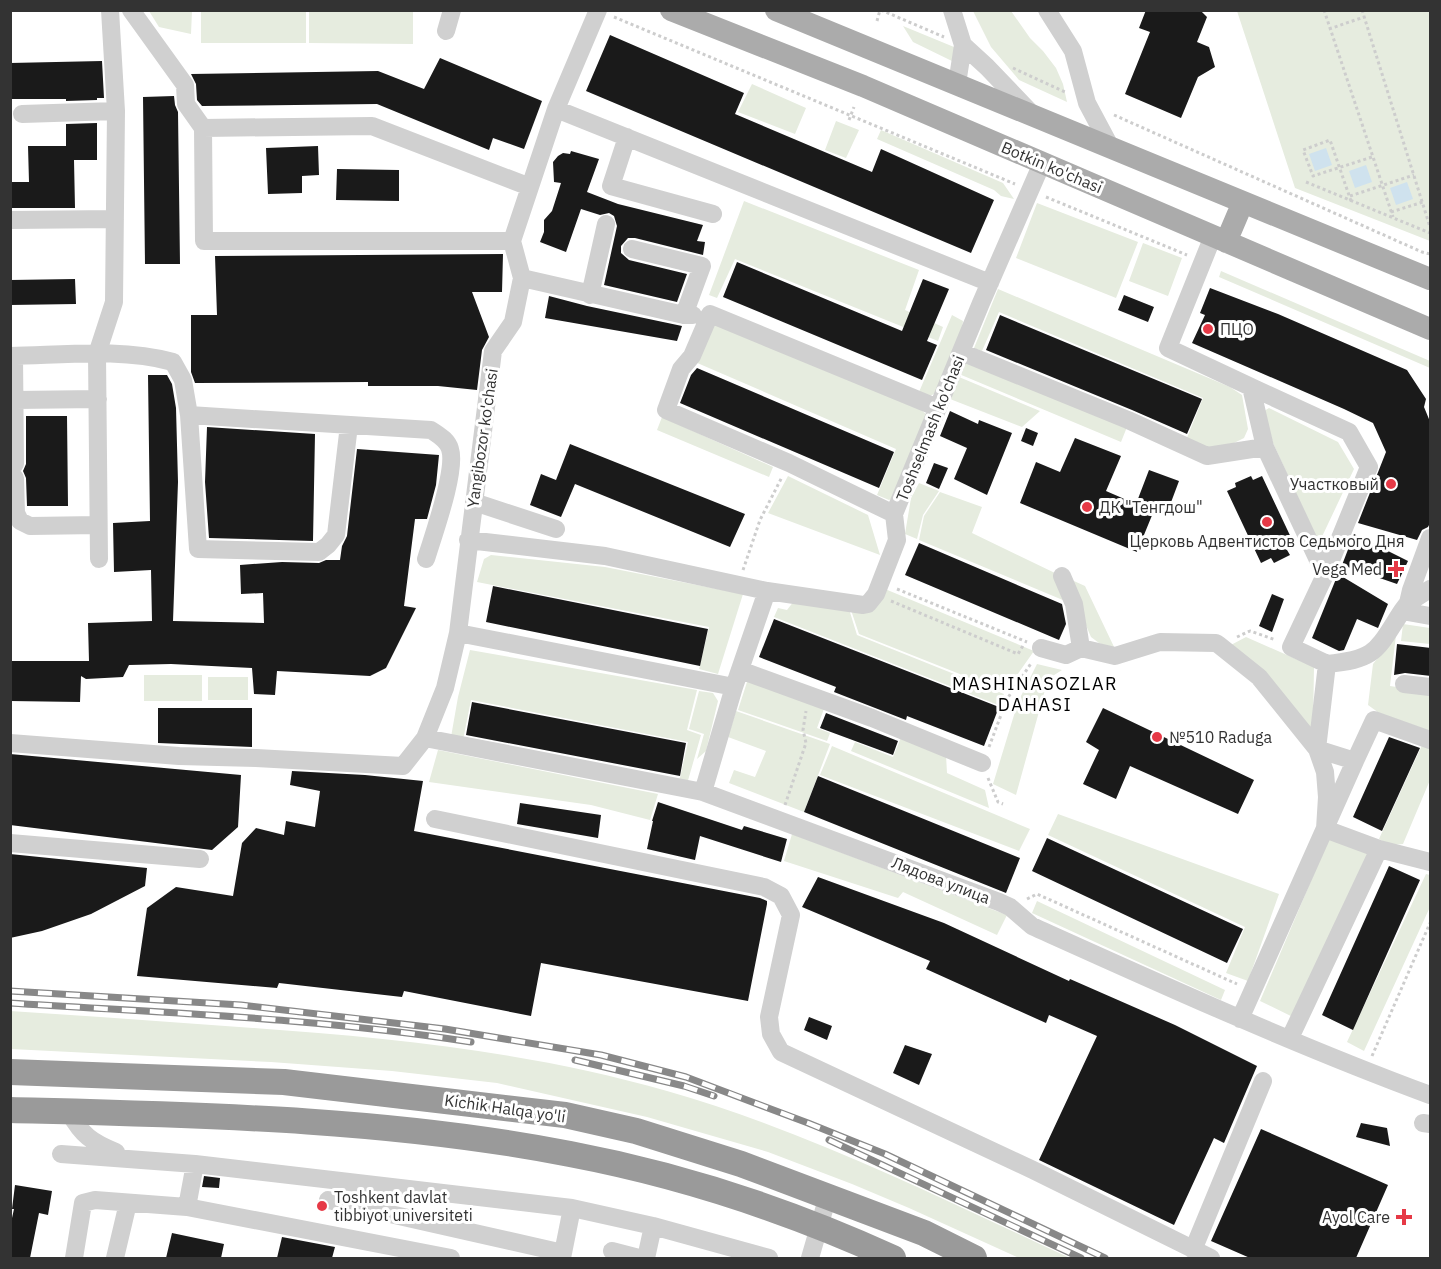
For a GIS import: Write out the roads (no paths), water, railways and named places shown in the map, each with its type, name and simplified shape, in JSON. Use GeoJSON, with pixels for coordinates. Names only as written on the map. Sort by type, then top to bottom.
{"type":"FeatureCollection","features":[{"type":"Feature","properties":{"kind":"highway","name":"Kichik Halqa yo'li"},"geometry":{"type":"LineString","coordinates":[[10,1072],[284,1082],[565,1115],[636,1131],[741,1164],[924,1233],[974,1258]]}},
{"type":"Feature","properties":{"kind":"highway","name":"Kichik Halqa yo'li"},"geometry":{"type":"LineString","coordinates":[[10,1110],[291,1120],[426,1132],[570,1154],[675,1179],[778,1211],[893,1258]]}},
{"type":"Feature","properties":{"kind":"main road","name":"Botkin ko'chasi"},"geometry":{"type":"LineString","coordinates":[[671,10],[863,86],[1431,329]]}},
{"type":"Feature","properties":{"kind":"main road"},"geometry":{"type":"LineString","coordinates":[[776,10],[1243,202],[1426,272]]}},
{"type":"Feature","properties":{"kind":"main road"},"geometry":{"type":"LineString","coordinates":[[1220,239],[1243,202]]}},
{"type":"Feature","properties":{"kind":"street"},"geometry":{"type":"LineString","coordinates":[[99,559],[97,354],[114,302],[116,111],[110,10]]}},
{"type":"Feature","properties":{"kind":"street"},"geometry":{"type":"LineString","coordinates":[[131,10],[185,86],[186,104],[203,128],[204,241],[512,241],[556,110],[604,13]]}},
{"type":"Feature","properties":{"kind":"street"},"geometry":{"type":"LineString","coordinates":[[446,31],[452,10]]}},
{"type":"Feature","properties":{"kind":"street"},"geometry":{"type":"LineString","coordinates":[[952,10],[963,45],[957,84]]}},
{"type":"Feature","properties":{"kind":"street"},"geometry":{"type":"LineString","coordinates":[[1047,10],[1073,51],[1087,103],[1111,148]]}},
{"type":"Feature","properties":{"kind":"street"},"geometry":{"type":"LineString","coordinates":[[963,45],[1034,116]]}},
{"type":"Feature","properties":{"kind":"street"},"geometry":{"type":"LineString","coordinates":[[556,110],[990,283]]}},
{"type":"Feature","properties":{"kind":"street"},"geometry":{"type":"LineString","coordinates":[[22,114],[116,111]]}},
{"type":"Feature","properties":{"kind":"street"},"geometry":{"type":"LineString","coordinates":[[203,128],[372,126],[530,187]]}},
{"type":"Feature","properties":{"kind":"street"},"geometry":{"type":"LineString","coordinates":[[627,138],[611,186],[713,214]]}},
{"type":"Feature","properties":{"kind":"street","name":"Toshselmash ko'chasi"},"geometry":{"type":"LineString","coordinates":[[767,591],[868,604],[878,588],[897,540],[894,514],[1042,163]]}},
{"type":"Feature","properties":{"kind":"street"},"geometry":{"type":"LineString","coordinates":[[10,219],[115,219]]}},
{"type":"Feature","properties":{"kind":"street"},"geometry":{"type":"LineString","coordinates":[[590,295],[606,224]]}},
{"type":"Feature","properties":{"kind":"street"},"geometry":{"type":"LineString","coordinates":[[1220,239],[1203,262],[1167,348],[1349,432],[1369,467],[1325,575],[1291,647],[1327,664],[1352,662],[1366,657],[1378,648],[1405,607],[1431,538]]}},
{"type":"Feature","properties":{"kind":"street","name":"Yangibozor ko'chasi"},"geometry":{"type":"LineString","coordinates":[[10,743],[179,756],[267,758],[403,766],[424,738],[445,688],[458,633],[468,540],[494,351],[513,322],[522,278],[512,241]]}},
{"type":"Feature","properties":{"kind":"street"},"geometry":{"type":"LineString","coordinates":[[522,278],[688,315],[702,266],[632,249]]}},
{"type":"Feature","properties":{"kind":"street"},"geometry":{"type":"LineString","coordinates":[[894,514],[789,463],[666,410],[681,369],[692,356],[710,314],[938,408]]}},
{"type":"Feature","properties":{"kind":"street"},"geometry":{"type":"LineString","coordinates":[[961,352],[1128,420],[1207,456],[1265,447]]}},
{"type":"Feature","properties":{"kind":"street"},"geometry":{"type":"LineString","coordinates":[[98,525],[30,526],[20,521],[16,513],[15,400],[12,356],[97,354],[153,357],[173,362],[183,380],[189,415],[198,549],[319,552],[328,545],[336,535],[349,425]]}},
{"type":"Feature","properties":{"kind":"street"},"geometry":{"type":"LineString","coordinates":[[1251,387],[1265,447],[1325,575]]}},
{"type":"Feature","properties":{"kind":"street"},"geometry":{"type":"LineString","coordinates":[[15,400],[98,399]]}},
{"type":"Feature","properties":{"kind":"street"},"geometry":{"type":"LineString","coordinates":[[189,415],[431,430],[444,438],[450,450],[450,473],[426,559]]}},
{"type":"Feature","properties":{"kind":"street"},"geometry":{"type":"LineString","coordinates":[[474,502],[556,529]]}},
{"type":"Feature","properties":{"kind":"street"},"geometry":{"type":"LineString","coordinates":[[468,540],[604,556],[767,591],[734,687],[703,792]]}},
{"type":"Feature","properties":{"kind":"street"},"geometry":{"type":"LineString","coordinates":[[1062,576],[1074,604],[1081,648]]}},
{"type":"Feature","properties":{"kind":"street"},"geometry":{"type":"LineString","coordinates":[[1405,607],[1431,589]]}},
{"type":"Feature","properties":{"kind":"street"},"geometry":{"type":"LineString","coordinates":[[1405,607],[1431,616]]}},
{"type":"Feature","properties":{"kind":"street"},"geometry":{"type":"LineString","coordinates":[[458,633],[734,687]]}},
{"type":"Feature","properties":{"kind":"street"},"geometry":{"type":"LineString","coordinates":[[1034,644],[1066,655],[1081,648],[1115,656],[1160,642],[1216,643],[1259,678],[1317,749],[1325,772],[1327,797],[1325,829]]}},
{"type":"Feature","properties":{"kind":"street"},"geometry":{"type":"LineString","coordinates":[[1317,749],[1327,664]]}},
{"type":"Feature","properties":{"kind":"street"},"geometry":{"type":"LineString","coordinates":[[740,670],[811,695],[982,763]]}},
{"type":"Feature","properties":{"kind":"street"},"geometry":{"type":"LineString","coordinates":[[1404,684],[1431,687]]}},
{"type":"Feature","properties":{"kind":"street"},"geometry":{"type":"LineString","coordinates":[[1240,1019],[1374,720],[1431,740]]}},
{"type":"Feature","properties":{"kind":"street","name":"Лядова улица"},"geometry":{"type":"LineString","coordinates":[[424,738],[703,792],[780,819],[1010,907],[1032,926],[1240,1019],[1365,1071],[1431,1095]]}},
{"type":"Feature","properties":{"kind":"street"},"geometry":{"type":"LineString","coordinates":[[1317,749],[1355,761]]}},
{"type":"Feature","properties":{"kind":"street"},"geometry":{"type":"LineString","coordinates":[[435,819],[764,887],[781,896],[791,915],[769,1017],[771,1035],[781,1052],[1033,1170],[1210,1258]]}},
{"type":"Feature","properties":{"kind":"street"},"geometry":{"type":"LineString","coordinates":[[1325,829],[1379,849],[1431,862]]}},
{"type":"Feature","properties":{"kind":"street"},"geometry":{"type":"LineString","coordinates":[[10,843],[200,860]]}},
{"type":"Feature","properties":{"kind":"street"},"geometry":{"type":"LineString","coordinates":[[1290,1038],[1379,849]]}},
{"type":"Feature","properties":{"kind":"street"},"geometry":{"type":"LineString","coordinates":[[1193,1250],[1263,1081]]}},
{"type":"Feature","properties":{"kind":"street"},"geometry":{"type":"LineString","coordinates":[[69,1112],[79,1129],[94,1143],[130,1158]]}},
{"type":"Feature","properties":{"kind":"street"},"geometry":{"type":"LineString","coordinates":[[61,1154],[195,1164],[572,1208],[653,1226],[769,1258]]}},
{"type":"Feature","properties":{"kind":"street"},"geometry":{"type":"LineString","coordinates":[[187,1208],[195,1164]]}},
{"type":"Feature","properties":{"kind":"street"},"geometry":{"type":"LineString","coordinates":[[810,1258],[828,1196]]}},
{"type":"Feature","properties":{"kind":"street"},"geometry":{"type":"LineString","coordinates":[[74,1258],[83,1203],[95,1200],[187,1208],[452,1258]]}},
{"type":"Feature","properties":{"kind":"street"},"geometry":{"type":"LineString","coordinates":[[328,1200],[563,1256],[572,1208]]}},
{"type":"Feature","properties":{"kind":"street"},"geometry":{"type":"LineString","coordinates":[[115,1258],[128,1203]]}},
{"type":"Feature","properties":{"kind":"street"},"geometry":{"type":"LineString","coordinates":[[646,1258],[653,1226]]}},
{"type":"Feature","properties":{"kind":"street"},"geometry":{"type":"LineString","coordinates":[[612,1251],[639,1258]]}},
{"type":"Feature","properties":{"kind":"water"},"geometry":{"type":"Polygon","coordinates":[[[1326,148],[1332,165],[1315,171],[1309,154],[1326,148]]]}},
{"type":"Feature","properties":{"kind":"water"},"geometry":{"type":"Polygon","coordinates":[[[1366,165],[1372,182],[1355,188],[1349,171],[1366,165]]]}},
{"type":"Feature","properties":{"kind":"water"},"geometry":{"type":"Polygon","coordinates":[[[1407,182],[1413,199],[1396,205],[1390,188],[1407,182]]]}},
{"type":"Feature","properties":{"kind":"railway"},"geometry":{"type":"LineString","coordinates":[[10,991],[241,1005],[445,1029],[601,1055],[686,1077],[885,1154],[1105,1258]]}},
{"type":"Feature","properties":{"kind":"railway"},"geometry":{"type":"LineString","coordinates":[[10,1003],[299,1022],[471,1042]]}},
{"type":"Feature","properties":{"kind":"railway"},"geometry":{"type":"LineString","coordinates":[[575,1060],[684,1086],[714,1096]]}},
{"type":"Feature","properties":{"kind":"railway"},"geometry":{"type":"LineString","coordinates":[[829,1140],[1081,1258]]}},
{"type":"Feature","properties":{"kind":"place","name":"ПЦО"},"geometry":{"type":"Point","coordinates":[1208,329]}},
{"type":"Feature","properties":{"kind":"place","name":"Участковый"},"geometry":{"type":"Point","coordinates":[1391,484]}},
{"type":"Feature","properties":{"kind":"place","name":"ДК \"Тенгдош\""},"geometry":{"type":"Point","coordinates":[1087,507]}},
{"type":"Feature","properties":{"kind":"place","name":"Церковь Адвентистов Седьмого Дня"},"geometry":{"type":"Point","coordinates":[1267,522]}},
{"type":"Feature","properties":{"kind":"place","name":"Vega Med"},"geometry":{"type":"Point","coordinates":[1396,569]}},
{"type":"Feature","properties":{"kind":"place","name":"№510 Raduga"},"geometry":{"type":"Point","coordinates":[1157,737]}},
{"type":"Feature","properties":{"kind":"place","name":"Toshkent davlat tibbiyot universiteti"},"geometry":{"type":"Point","coordinates":[322,1206]}},
{"type":"Feature","properties":{"kind":"place","name":"Ayol Care"},"geometry":{"type":"Point","coordinates":[1404,1217]}},
{"type":"Feature","properties":{"kind":"district","name":"MASHINASOZLAR DAHASI"},"geometry":{"type":"Point","coordinates":[1035,693]}}]}
